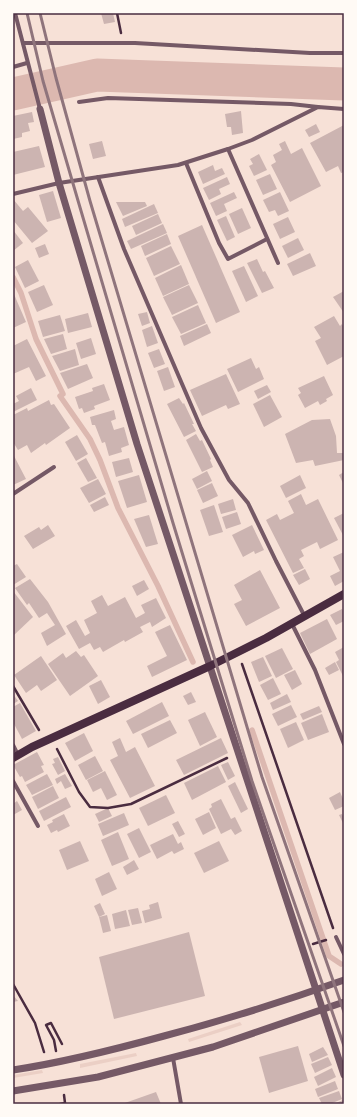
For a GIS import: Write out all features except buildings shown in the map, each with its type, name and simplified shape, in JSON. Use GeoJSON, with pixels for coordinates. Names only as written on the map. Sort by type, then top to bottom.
{"type":"FeatureCollection","features":[{"type":"Feature","properties":{"kind":"main road"},"geometry":{"type":"LineString","coordinates":[[16,756],[210,666],[292,624],[304,615],[344,594]]}},
{"type":"Feature","properties":{"kind":"street"},"geometry":{"type":"LineString","coordinates":[[15,13],[59,183],[137,444],[344,1075]]}},
{"type":"Feature","properties":{"kind":"street"},"geometry":{"type":"LineString","coordinates":[[23,44],[123,43],[344,53]]}},
{"type":"Feature","properties":{"kind":"street"},"geometry":{"type":"LineString","coordinates":[[13,67],[27,63]]}},
{"type":"Feature","properties":{"kind":"street"},"geometry":{"type":"LineString","coordinates":[[79,102],[108,98],[291,104],[344,109]]}},
{"type":"Feature","properties":{"kind":"street"},"geometry":{"type":"LineString","coordinates":[[13,194],[59,183],[186,163],[252,140],[318,107]]}},
{"type":"Feature","properties":{"kind":"street"},"geometry":{"type":"LineString","coordinates":[[228,149],[278,263]]}},
{"type":"Feature","properties":{"kind":"street"},"geometry":{"type":"LineString","coordinates":[[186,163],[219,243],[228,259],[267,239]]}},
{"type":"Feature","properties":{"kind":"street"},"geometry":{"type":"LineString","coordinates":[[98,177],[124,249],[201,428],[229,480],[248,503],[304,615]]}},
{"type":"Feature","properties":{"kind":"street"},"geometry":{"type":"LineString","coordinates":[[13,494],[54,467]]}},
{"type":"Feature","properties":{"kind":"street"},"geometry":{"type":"LineString","coordinates":[[292,624],[315,670],[344,744]]}},
{"type":"Feature","properties":{"kind":"street"},"geometry":{"type":"LineString","coordinates":[[13,745],[16,756]]}},
{"type":"Feature","properties":{"kind":"street"},"geometry":{"type":"LineString","coordinates":[[13,781],[38,826]]}},
{"type":"Feature","properties":{"kind":"street"},"geometry":{"type":"LineString","coordinates":[[336,938],[344,954]]}},
{"type":"Feature","properties":{"kind":"street"},"geometry":{"type":"LineString","coordinates":[[13,1070],[96,1055],[208,1025],[344,980]]}},
{"type":"Feature","properties":{"kind":"street"},"geometry":{"type":"LineString","coordinates":[[13,1091],[98,1077],[213,1048],[344,1002]]}},
{"type":"Feature","properties":{"kind":"street"},"geometry":{"type":"LineString","coordinates":[[173,1058],[181,1104]]}},
{"type":"Feature","properties":{"kind":"path"},"geometry":{"type":"LineString","coordinates":[[117,13],[123,43]]}},
{"type":"Feature","properties":{"kind":"path"},"geometry":{"type":"LineString","coordinates":[[238,652],[336,938],[301,947]]}},
{"type":"Feature","properties":{"kind":"path"},"geometry":{"type":"LineString","coordinates":[[13,686],[79,792],[90,807],[108,808],[131,804],[238,752]]}},
{"type":"Feature","properties":{"kind":"path"},"geometry":{"type":"LineString","coordinates":[[13,984],[35,1023],[48,1064]]}},
{"type":"Feature","properties":{"kind":"path"},"geometry":{"type":"LineString","coordinates":[[54,1040],[46,1025],[52,1023],[62,1044]]}},
{"type":"Feature","properties":{"kind":"path"},"geometry":{"type":"LineString","coordinates":[[60,1104],[65,1103]]}},
{"type":"Feature","properties":{"kind":"shaded area"},"geometry":{"type":"Polygon","coordinates":[[[240,1022],[242,1025],[189,1042],[188,1039],[240,1022]]]}},
{"type":"Feature","properties":{"kind":"shaded area"},"geometry":{"type":"Polygon","coordinates":[[[136,1053],[137,1056],[80,1068],[80,1064],[136,1053]]]}},
{"type":"Feature","properties":{"kind":"shaded area"},"geometry":{"type":"Polygon","coordinates":[[[42,1070],[43,1073],[13,1078],[13,1075],[42,1070]]]}},
{"type":"Feature","properties":{"kind":"waterway"},"geometry":{"type":"LineString","coordinates":[[13,94],[97,75],[344,84]]}},
{"type":"Feature","properties":{"kind":"waterway"},"geometry":{"type":"LineString","coordinates":[[13,277],[21,293],[36,339],[63,394],[60,396],[90,439],[100,460],[118,508],[158,586],[193,662]]}},
{"type":"Feature","properties":{"kind":"waterway"},"geometry":{"type":"LineString","coordinates":[[252,730],[329,956],[341,964]]}},
{"type":"Feature","properties":{"kind":"railway"},"geometry":{"type":"LineString","coordinates":[[27,13],[43,81],[79,204],[173,523],[252,781],[344,1046]]}},
{"type":"Feature","properties":{"kind":"railway"},"geometry":{"type":"LineString","coordinates":[[40,13],[56,78],[90,201],[262,777],[344,1012]]}}]}
